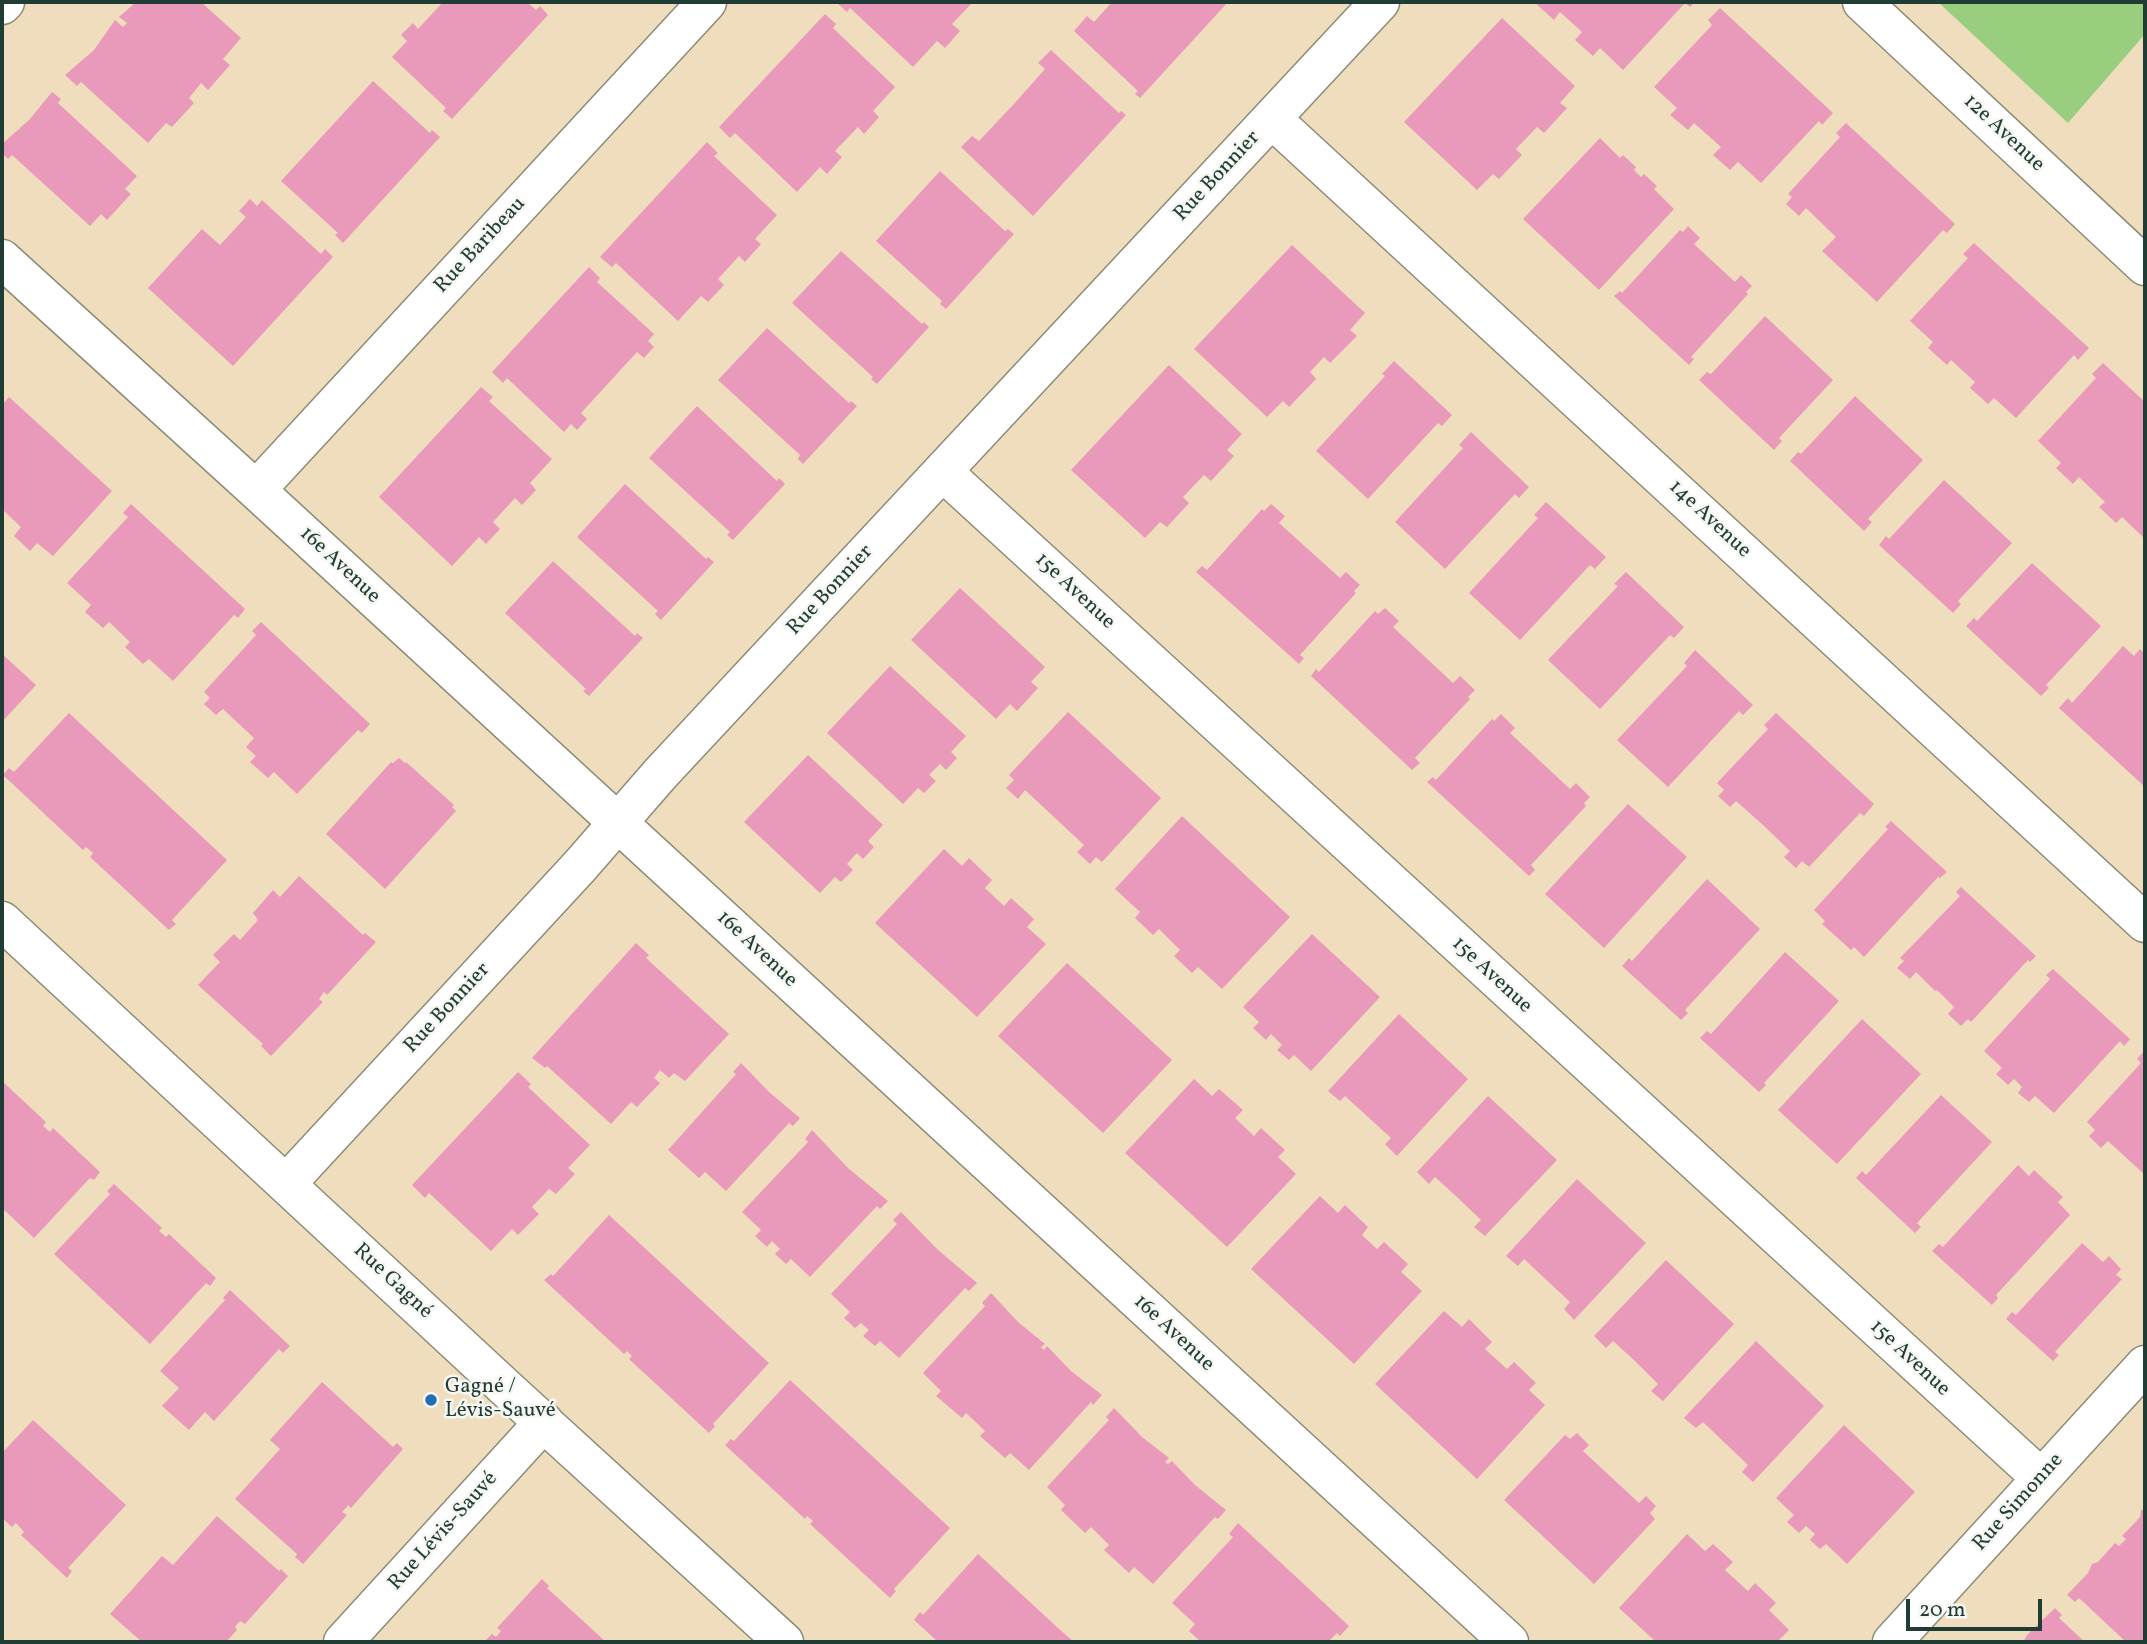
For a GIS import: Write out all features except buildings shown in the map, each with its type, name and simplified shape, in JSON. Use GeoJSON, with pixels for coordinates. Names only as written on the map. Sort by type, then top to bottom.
{"type":"FeatureCollection","features":[{"type":"Feature","properties":{"kind":"street","name":"Rue Baribeau"},"geometry":{"type":"LineString","coordinates":[[256,490],[707,2]]}},
{"type":"Feature","properties":{"kind":"street","name":"Rue Bonnier"},"geometry":{"type":"LineString","coordinates":[[286,1184],[580,866],[661,773],[1380,2]]}},
{"type":"Feature","properties":{"kind":"street","name":"12e Avenue"},"geometry":{"type":"LineString","coordinates":[[1862,2],[2145,266]]}},
{"type":"Feature","properties":{"kind":"street","name":"14e Avenue"},"geometry":{"type":"LineString","coordinates":[[1272,119],[2145,923]]}},
{"type":"Feature","properties":{"kind":"street","name":"16e Avenue"},"geometry":{"type":"LineString","coordinates":[[2,259],[1509,1642]]}},
{"type":"Feature","properties":{"kind":"street","name":"15e Avenue"},"geometry":{"type":"LineString","coordinates":[[943,472],[2041,1478]]}},
{"type":"Feature","properties":{"kind":"street","name":"Rue Gagné"},"geometry":{"type":"LineString","coordinates":[[2,921],[784,1642]]}},
{"type":"Feature","properties":{"kind":"street","name":"Rue Simonne"},"geometry":{"type":"LineString","coordinates":[[1892,1642],[2145,1365]]}},
{"type":"Feature","properties":{"kind":"street","name":"Rue Lévis-Sauvé"},"geometry":{"type":"LineString","coordinates":[[343,1642],[544,1422]]}},
{"type":"Feature","properties":{"kind":"green space"},"geometry":{"type":"Polygon","coordinates":[[[1938,2],[2145,2],[2145,34],[2068,123],[1938,2]]]}},
{"type":"Feature","properties":{"kind":"place","name":"Gagné / Lévis-Sauvé"},"geometry":{"type":"Point","coordinates":[431,1400]}}]}
